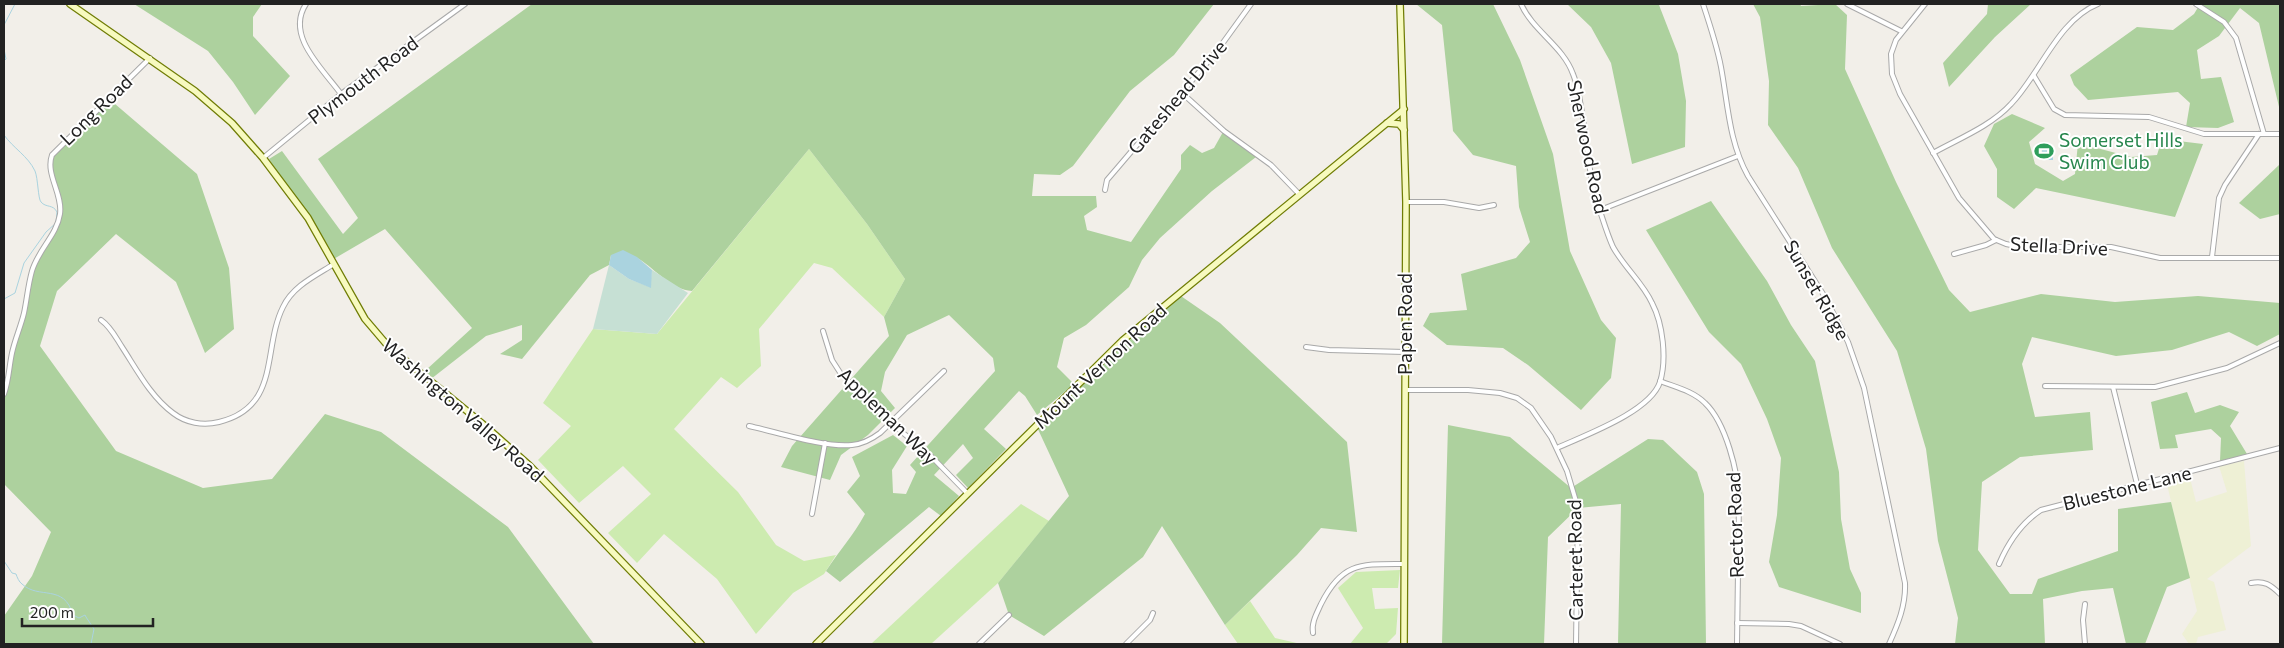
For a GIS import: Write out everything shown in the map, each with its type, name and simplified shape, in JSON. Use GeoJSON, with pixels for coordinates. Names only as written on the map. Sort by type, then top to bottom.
{"type":"FeatureCollection","features":[{"type":"Feature","properties":{"kind":"street","name":"Washington Valley Road"},"geometry":{"type":"LineString","coordinates":[[70,4],[150,58],[207,101],[238,129],[263,158],[307,218],[366,319],[388,346],[443,393],[484,424],[530,466],[701,644]]}},
{"type":"Feature","properties":{"kind":"street"},"geometry":{"type":"LineString","coordinates":[[306,4],[300,16],[300,35],[342,94]]}},
{"type":"Feature","properties":{"kind":"street","name":"Plymouth Road"},"geometry":{"type":"LineString","coordinates":[[263,158],[342,94],[464,4]]}},
{"type":"Feature","properties":{"kind":"street","name":"Gateshead Drive"},"geometry":{"type":"LineString","coordinates":[[1105,190],[1107,180],[1217,51],[1250,4]]}},
{"type":"Feature","properties":{"kind":"street","name":"Papen Road"},"geometry":{"type":"LineString","coordinates":[[1400,4],[1406,202],[1404,644]]}},
{"type":"Feature","properties":{"kind":"street","name":"Sherwood Road"},"geometry":{"type":"LineString","coordinates":[[1521,4],[1528,17],[1565,59],[1574,75],[1594,190],[1600,210],[1614,247],[1647,294],[1655,310],[1662,344],[1660,382]]}},
{"type":"Feature","properties":{"kind":"street","name":"Sunset Ridge"},"geometry":{"type":"LineString","coordinates":[[1704,4],[1719,57],[1730,132],[1738,156],[1748,176],[1832,310],[1848,342],[1861,376],[1881,461],[1905,583],[1904,602],[1889,644]]}},
{"type":"Feature","properties":{"kind":"street"},"geometry":{"type":"LineString","coordinates":[[1847,4],[1901,31]]}},
{"type":"Feature","properties":{"kind":"street","name":"Stella Drive"},"geometry":{"type":"LineString","coordinates":[[1925,4],[1901,31],[1891,54],[1892,74],[1900,94],[1960,199],[1996,240],[2006,244],[2021,246],[2111,247],[2160,258],[2280,258]]}},
{"type":"Feature","properties":{"kind":"street"},"geometry":{"type":"LineString","coordinates":[[1933,153],[2001,114],[2011,105],[2034,76],[2071,22],[2082,12],[2098,4]]}},
{"type":"Feature","properties":{"kind":"street"},"geometry":{"type":"LineString","coordinates":[[2196,4],[2224,22],[2236,38],[2262,134]]}},
{"type":"Feature","properties":{"kind":"street","name":"Long Road"},"geometry":{"type":"LineString","coordinates":[[4,394],[9,378],[12,353],[24,314],[36,258],[57,227],[60,219],[60,197],[51,169],[52,155],[150,58]]}},
{"type":"Feature","properties":{"kind":"street"},"geometry":{"type":"LineString","coordinates":[[2034,76],[2054,108],[2065,115],[2149,117],[2204,134],[2280,134]]}},
{"type":"Feature","properties":{"kind":"street"},"geometry":{"type":"LineString","coordinates":[[1182,93],[1224,131],[1271,166],[1299,194]]}},
{"type":"Feature","properties":{"kind":"street","name":"Mount Vernon Road"},"geometry":{"type":"LineString","coordinates":[[816,644],[1123,340],[1404,109]]}},
{"type":"Feature","properties":{"kind":"street"},"geometry":{"type":"LineString","coordinates":[[1387,123],[1399,124],[1404,131]]}},
{"type":"Feature","properties":{"kind":"street"},"geometry":{"type":"LineString","coordinates":[[2212,257],[2220,198],[2225,185],[2262,134]]}},
{"type":"Feature","properties":{"kind":"street"},"geometry":{"type":"LineString","coordinates":[[1600,210],[1738,156]]}},
{"type":"Feature","properties":{"kind":"street"},"geometry":{"type":"LineString","coordinates":[[1406,202],[1444,202],[1479,208],[1494,205]]}},
{"type":"Feature","properties":{"kind":"street"},"geometry":{"type":"LineString","coordinates":[[1954,254],[1986,245],[1996,240]]}},
{"type":"Feature","properties":{"kind":"street"},"geometry":{"type":"LineString","coordinates":[[102,320],[111,330],[154,395],[171,412],[196,423],[220,422],[243,412],[263,389],[269,370],[279,316],[287,300],[304,283],[334,264]]}},
{"type":"Feature","properties":{"kind":"street","name":"Appleman Way"},"geometry":{"type":"LineString","coordinates":[[823,331],[836,366],[891,423],[931,456],[967,493]]}},
{"type":"Feature","properties":{"kind":"street"},"geometry":{"type":"LineString","coordinates":[[2045,386],[2155,387],[2217,371],[2280,342]]}},
{"type":"Feature","properties":{"kind":"street"},"geometry":{"type":"LineString","coordinates":[[1306,347],[1329,350],[1405,352]]}},
{"type":"Feature","properties":{"kind":"street"},"geometry":{"type":"LineString","coordinates":[[749,426],[825,443],[854,445],[874,437],[944,371]]}},
{"type":"Feature","properties":{"kind":"street"},"geometry":{"type":"LineString","coordinates":[[1557,448],[1640,407],[1649,399],[1660,382]]}},
{"type":"Feature","properties":{"kind":"street","name":"Rector Road"},"geometry":{"type":"LineString","coordinates":[[1660,382],[1685,391],[1705,403],[1718,423],[1732,459],[1738,493],[1737,644]]}},
{"type":"Feature","properties":{"kind":"street"},"geometry":{"type":"LineString","coordinates":[[2113,387],[2137,484]]}},
{"type":"Feature","properties":{"kind":"street","name":"Carteret Road"},"geometry":{"type":"LineString","coordinates":[[1405,390],[1500,392],[1517,398],[1536,415],[1557,448],[1567,471],[1578,508],[1576,644]]}},
{"type":"Feature","properties":{"kind":"street"},"geometry":{"type":"LineString","coordinates":[[812,514],[825,443]]}},
{"type":"Feature","properties":{"kind":"street","name":"Bluestone Lane"},"geometry":{"type":"LineString","coordinates":[[1999,564],[2008,544],[2014,536],[2040,510],[2280,448]]}},
{"type":"Feature","properties":{"kind":"street"},"geometry":{"type":"LineString","coordinates":[[1313,633],[1314,620],[1325,597],[1333,583],[1344,572],[1363,564],[1403,564]]}},
{"type":"Feature","properties":{"kind":"street"},"geometry":{"type":"LineString","coordinates":[[2251,583],[2264,582],[2272,586],[2280,594]]}},
{"type":"Feature","properties":{"kind":"street"},"geometry":{"type":"LineString","coordinates":[[2085,604],[2083,620],[2085,644]]}},
{"type":"Feature","properties":{"kind":"street"},"geometry":{"type":"LineString","coordinates":[[1126,644],[1150,620],[1153,613]]}},
{"type":"Feature","properties":{"kind":"street"},"geometry":{"type":"LineString","coordinates":[[979,644],[1009,614]]}},
{"type":"Feature","properties":{"kind":"street"},"geometry":{"type":"LineString","coordinates":[[1737,623],[1800,626],[1840,644]]}},
{"type":"Feature","properties":{"kind":"green space"},"geometry":{"type":"Polygon","coordinates":[[[134,4],[262,4],[253,17],[253,36],[290,76],[255,115],[233,82],[208,51],[134,4]]]}},
{"type":"Feature","properties":{"kind":"green space"},"geometry":{"type":"Polygon","coordinates":[[[532,4],[1214,4],[1174,55],[1130,91],[1073,166],[1060,175],[1034,174],[1032,196],[1096,196],[1097,207],[1084,216],[1087,230],[1131,242],[1181,169],[1181,155],[1190,145],[1202,153],[1214,148],[1223,132],[1256,157],[1212,191],[1160,238],[1142,260],[1129,287],[1086,325],[1064,338],[1057,367],[1074,384],[1037,415],[1025,396],[1019,391],[984,429],[1006,449],[968,488],[956,475],[973,458],[963,444],[934,475],[959,496],[941,516],[929,507],[840,582],[826,571],[865,514],[847,492],[860,476],[852,457],[893,435],[907,446],[892,470],[893,493],[906,494],[916,472],[910,465],[995,371],[993,358],[949,315],[907,335],[885,372],[881,391],[895,408],[868,435],[841,455],[830,480],[781,467],[792,446],[889,336],[884,317],[905,279],[867,224],[809,149],[692,291],[685,290],[671,283],[639,259],[611,255],[609,265],[590,275],[522,359],[500,354],[522,340],[522,325],[486,336],[431,379],[426,370],[472,328],[385,229],[332,260],[269,159],[282,151],[343,234],[358,218],[318,159],[532,4]]]}},
{"type":"Feature","properties":{"kind":"green space"},"geometry":{"type":"Polygon","coordinates":[[[1416,4],[1493,4],[1520,60],[1553,154],[1570,251],[1601,320],[1616,338],[1611,378],[1581,410],[1528,365],[1503,348],[1447,345],[1423,326],[1430,313],[1467,310],[1461,274],[1516,258],[1530,242],[1519,207],[1516,166],[1473,155],[1453,131],[1442,25],[1416,4]]]}},
{"type":"Feature","properties":{"kind":"green space"},"geometry":{"type":"Polygon","coordinates":[[[1567,4],[1659,5],[1678,54],[1686,101],[1685,147],[1632,164],[1611,63],[1591,27],[1567,4]]]}},
{"type":"Feature","properties":{"kind":"green space"},"geometry":{"type":"Polygon","coordinates":[[[1753,4],[1800,4],[1801,6],[1835,4],[1847,15],[1845,69],[1896,182],[1949,290],[1970,312],[2041,294],[2115,302],[2198,296],[2280,303],[2280,334],[2257,346],[2229,332],[2172,350],[2116,356],[2032,337],[2022,364],[2035,417],[2090,412],[2093,450],[2020,457],[1982,482],[1978,550],[2010,594],[2032,594],[2038,579],[2118,551],[2118,509],[2171,502],[2190,578],[2167,587],[2145,644],[2126,644],[2113,588],[2082,591],[2043,599],[2045,644],[1955,644],[1958,618],[1938,541],[1926,449],[1897,351],[1832,248],[1798,168],[1768,125],[1769,81],[1760,17],[1753,4]]]}},
{"type":"Feature","properties":{"kind":"green space"},"geometry":{"type":"Polygon","coordinates":[[[1988,4],[2031,4],[1995,37],[1949,87],[1943,63],[1987,14],[1988,4]]]}},
{"type":"Feature","properties":{"kind":"green space"},"geometry":{"type":"Polygon","coordinates":[[[2200,4],[2280,4],[2280,111],[2259,23],[2240,8],[2219,36],[2197,50],[2201,79],[2221,77],[2234,122],[2218,128],[2186,127],[2190,103],[2178,92],[2088,100],[2074,85],[2070,75],[2137,27],[2173,30],[2194,14],[2200,4]]]}},
{"type":"Feature","properties":{"kind":"green space"},"geometry":{"type":"Polygon","coordinates":[[[108,98],[197,174],[229,268],[234,329],[205,353],[176,282],[116,234],[57,291],[40,346],[116,451],[203,488],[272,479],[325,414],[381,432],[508,527],[594,644],[4,644],[4,616],[32,576],[51,532],[4,484],[4,394],[11,353],[24,313],[32,272],[57,227],[61,208],[50,159],[108,98]]]}},
{"type":"Feature","properties":{"kind":"green space"},"geometry":{"type":"Polygon","coordinates":[[[2012,114],[2045,128],[2029,142],[2035,164],[2063,181],[2075,174],[2078,143],[2131,157],[2157,155],[2162,139],[2203,144],[2175,217],[2036,188],[2014,209],[1997,197],[1997,169],[1984,146],[1994,124],[2012,114]]]}},
{"type":"Feature","properties":{"kind":"green space"},"geometry":{"type":"Polygon","coordinates":[[[809,149],[867,224],[905,279],[884,317],[832,268],[814,263],[759,329],[761,366],[737,388],[721,377],[674,429],[738,492],[776,545],[804,561],[836,555],[824,574],[793,593],[756,634],[717,579],[664,534],[637,563],[608,533],[651,494],[623,466],[579,503],[538,460],[571,426],[543,403],[593,329],[657,334],[809,149]]]}},
{"type":"Feature","properties":{"kind":"green space"},"geometry":{"type":"Polygon","coordinates":[[[2279,165],[2280,214],[2260,219],[2239,203],[2279,165]]]}},
{"type":"Feature","properties":{"kind":"green space"},"geometry":{"type":"Polygon","coordinates":[[[1711,201],[1767,281],[1791,325],[1815,361],[1839,472],[1841,519],[1850,569],[1861,593],[1861,613],[1779,587],[1769,562],[1777,515],[1781,458],[1767,419],[1741,364],[1709,332],[1646,230],[1711,201]]]}},
{"type":"Feature","properties":{"kind":"green space"},"geometry":{"type":"Polygon","coordinates":[[[609,265],[629,279],[650,287],[652,270],[688,293],[657,334],[593,329],[609,265]]]}},
{"type":"Feature","properties":{"kind":"green space"},"geometry":{"type":"Polygon","coordinates":[[[1178,294],[1220,323],[1347,442],[1357,532],[1321,528],[1297,555],[1225,625],[1162,526],[1143,557],[1044,636],[1009,615],[998,583],[1069,496],[1036,425],[1123,340],[1178,294]]]}},
{"type":"Feature","properties":{"kind":"green space"},"geometry":{"type":"Polygon","coordinates":[[[2187,392],[2195,413],[2220,405],[2239,412],[2230,426],[2247,454],[2220,461],[2221,438],[2211,429],[2175,435],[2178,448],[2160,449],[2151,402],[2187,392]]]}},
{"type":"Feature","properties":{"kind":"green space"},"geometry":{"type":"Polygon","coordinates":[[[1448,425],[1510,437],[1571,488],[1648,439],[1663,440],[1697,472],[1704,494],[1706,644],[1618,644],[1621,504],[1578,508],[1548,537],[1544,644],[1442,644],[1448,425]]]}},
{"type":"Feature","properties":{"kind":"green space"},"geometry":{"type":"Polygon","coordinates":[[[2244,461],[2251,546],[2207,579],[2214,582],[2226,630],[2198,637],[2196,644],[2189,644],[2182,634],[2197,611],[2165,476],[2188,470],[2196,502],[2227,492],[2219,466],[2244,461]]]}},
{"type":"Feature","properties":{"kind":"green space"},"geometry":{"type":"Polygon","coordinates":[[[1021,504],[1049,521],[998,583],[931,644],[871,644],[1021,504]]]}},
{"type":"Feature","properties":{"kind":"green space"},"geometry":{"type":"Polygon","coordinates":[[[1400,570],[1398,588],[1372,588],[1375,609],[1398,608],[1396,634],[1386,644],[1350,644],[1363,628],[1338,588],[1356,572],[1400,570]]]}},
{"type":"Feature","properties":{"kind":"green space"},"geometry":{"type":"Polygon","coordinates":[[[1250,601],[1275,638],[1301,644],[1238,644],[1225,625],[1250,601]]]}},
{"type":"Feature","properties":{"kind":"water","name":"Somerset Hills Swim Club"},"geometry":{"type":"Polygon","coordinates":[[[2042,146],[2047,146],[2047,156],[2053,156],[2053,160],[2042,160],[2042,146]]]}},
{"type":"Feature","properties":{"kind":"water"},"geometry":{"type":"Polygon","coordinates":[[[623,250],[637,257],[652,270],[651,288],[629,279],[609,265],[611,255],[623,250]]]}},
{"type":"Feature","properties":{"kind":"waterway"},"geometry":{"type":"LineString","coordinates":[[4,25],[15,4]]}},
{"type":"Feature","properties":{"kind":"waterway"},"geometry":{"type":"LineString","coordinates":[[4,49],[6,59],[4,61]]}},
{"type":"Feature","properties":{"kind":"waterway"},"geometry":{"type":"LineString","coordinates":[[4,135],[35,171],[41,202],[54,208],[57,212],[56,223],[46,232],[24,263],[15,293],[4,299]]}},
{"type":"Feature","properties":{"kind":"waterway"},"geometry":{"type":"LineString","coordinates":[[4,561],[12,573],[16,574],[21,583],[29,589],[57,595],[69,605],[73,615],[79,618],[85,615],[94,629],[91,644]]}},
{"type":"Feature","properties":{"kind":"place","name":"Somerset Hills Swim Club"},"geometry":{"type":"Point","coordinates":[2044,151]}}]}
